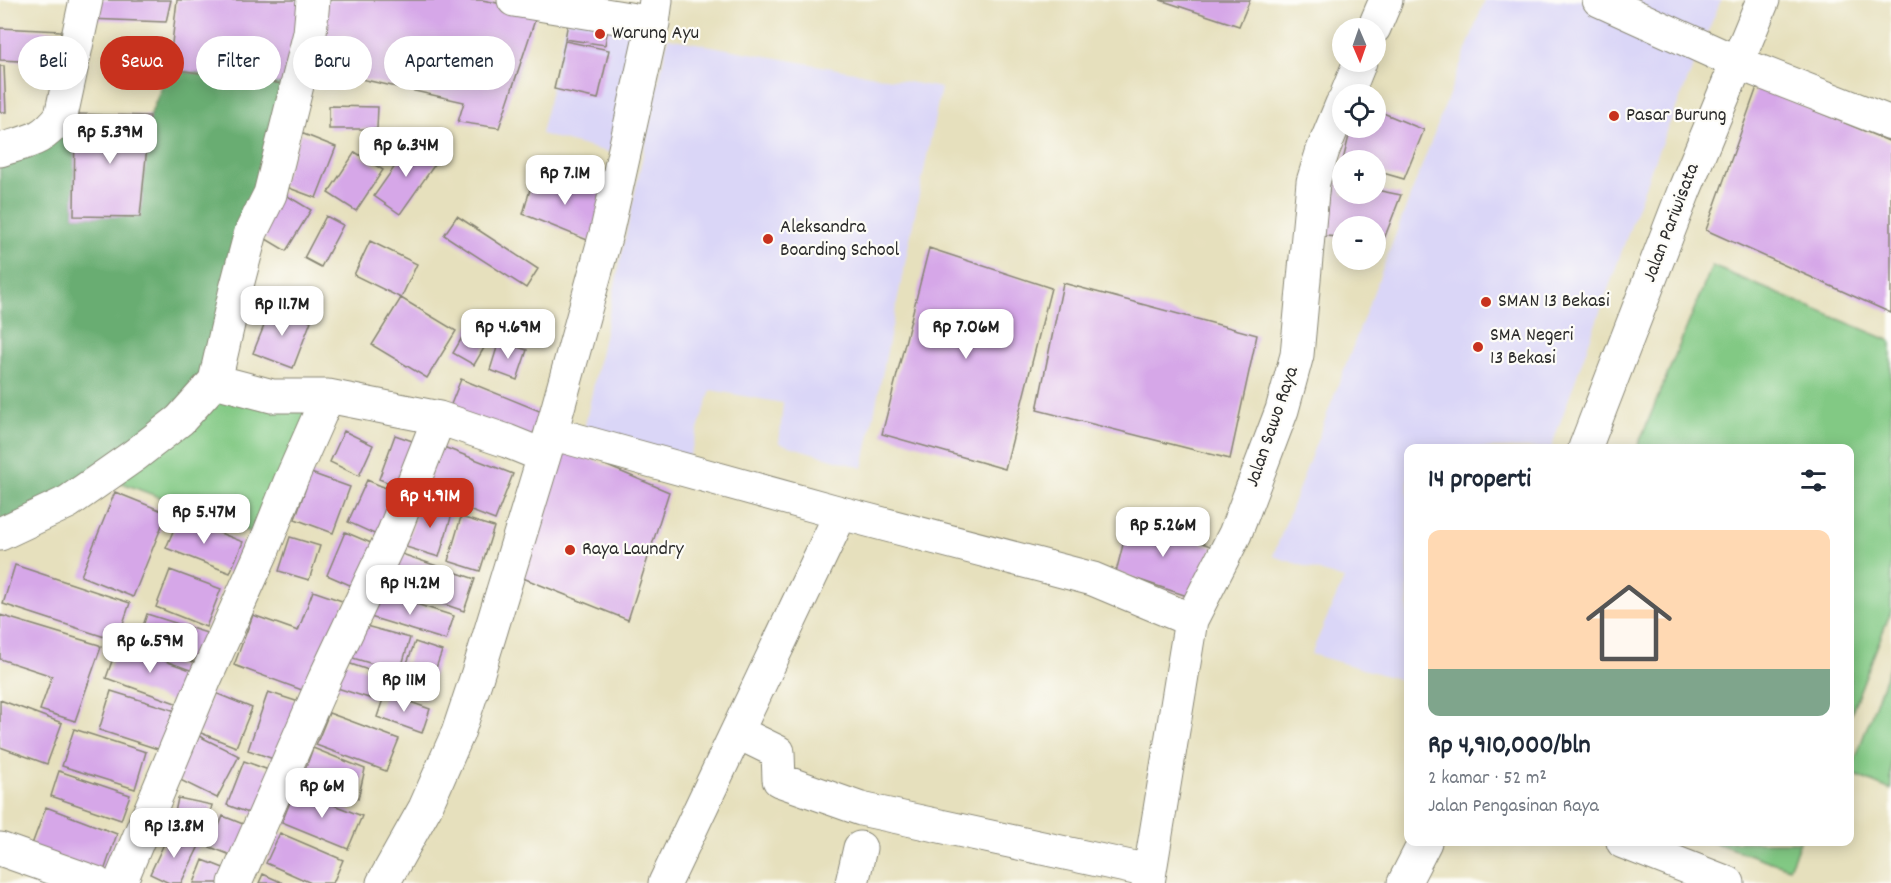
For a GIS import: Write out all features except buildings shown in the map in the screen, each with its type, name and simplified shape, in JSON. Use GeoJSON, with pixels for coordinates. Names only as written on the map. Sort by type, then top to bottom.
{"type":"FeatureCollection","features":[{"type":"Feature","properties":{"kind":"street"},"geometry":{"type":"LineString","coordinates":[[0,150],[40,137],[51,130],[61,116],[86,0]]}},
{"type":"Feature","properties":{"kind":"street"},"geometry":{"type":"LineString","coordinates":[[1,536],[68,502],[135,455],[180,420],[215,381],[251,232],[270,194],[310,33],[313,0]]}},
{"type":"Feature","properties":{"kind":"street"},"geometry":{"type":"LineString","coordinates":[[383,883],[425,808],[458,733],[477,676],[547,445],[607,230],[655,11],[514,0]]}},
{"type":"Feature","properties":{"kind":"street"},"geometry":{"type":"LineString","coordinates":[[1378,18],[1386,0]]}},
{"type":"Feature","properties":{"kind":"street"},"geometry":{"type":"LineString","coordinates":[[1599,0],[1738,63],[1891,123]]}},
{"type":"Feature","properties":{"kind":"street","name":"Jalan Pariwisata"},"geometry":{"type":"LineString","coordinates":[[1587,444],[1684,191],[1763,0]]}},
{"type":"Feature","properties":{"kind":"street","name":"Jalan Sawo Raya"},"geometry":{"type":"LineString","coordinates":[[1148,877],[1191,620],[1234,534],[1282,410],[1297,355],[1313,182],[1332,128]]}},
{"type":"Feature","properties":{"kind":"street"},"geometry":{"type":"LineString","coordinates":[[215,381],[272,396],[328,396],[439,418],[841,513],[1093,579],[1191,620]]}},
{"type":"Feature","properties":{"kind":"street"},"geometry":{"type":"LineString","coordinates":[[120,883],[205,679],[328,396]]}},
{"type":"Feature","properties":{"kind":"street"},"geometry":{"type":"LineString","coordinates":[[235,883],[325,678],[394,532],[439,418]]}},
{"type":"Feature","properties":{"kind":"street"},"geometry":{"type":"LineString","coordinates":[[665,883],[841,513]]}},
{"type":"Feature","properties":{"kind":"street"},"geometry":{"type":"LineString","coordinates":[[737,732],[778,752],[779,780],[861,809],[1148,877]]}},
{"type":"Feature","properties":{"kind":"street"},"geometry":{"type":"LineString","coordinates":[[1404,883],[1423,846]]}},
{"type":"Feature","properties":{"kind":"street"},"geometry":{"type":"LineString","coordinates":[[1629,846],[1670,872],[1728,883]]}},
{"type":"Feature","properties":{"kind":"street"},"geometry":{"type":"LineString","coordinates":[[852,883],[860,848]]}},
{"type":"Feature","properties":{"kind":"street"},"geometry":{"type":"LineString","coordinates":[[0,849],[96,883]]}},
{"type":"Feature","properties":{"kind":"shaded area","name":"SMAN 13 Bekasi"},"geometry":{"type":"Polygon","coordinates":[[[1485,0],[1721,0],[1656,156],[1552,444],[1404,444],[1404,681],[1311,654],[1344,579],[1273,556],[1382,270],[1386,270],[1386,260],[1485,0]]]}},
{"type":"Feature","properties":{"kind":"shaded area"},"geometry":{"type":"Polygon","coordinates":[[[568,15],[638,26],[611,153],[541,134],[568,15]]]}},
{"type":"Feature","properties":{"kind":"shaded area","name":"Aleksandra Boarding School"},"geometry":{"type":"Polygon","coordinates":[[[668,38],[941,88],[863,468],[779,443],[783,403],[711,390],[685,469],[584,430],[668,38]]]}},
{"type":"Feature","properties":{"kind":"green space"},"geometry":{"type":"Polygon","coordinates":[[[184,71],[196,73],[196,90],[281,90],[281,84],[291,85],[215,381],[0,534],[0,150],[75,114],[74,216],[140,217],[150,116],[161,90],[184,90],[184,71]]]}},
{"type":"Feature","properties":{"kind":"green space"},"geometry":{"type":"Polygon","coordinates":[[[1712,266],[1891,341],[1891,611],[1854,706],[1854,444],[1639,444],[1712,266]]]}},
{"type":"Feature","properties":{"kind":"green space"},"geometry":{"type":"Polygon","coordinates":[[[215,381],[328,396],[268,539],[104,476],[215,381]]]}},
{"type":"Feature","properties":{"kind":"green space"},"geometry":{"type":"Polygon","coordinates":[[[1891,662],[1891,790],[1854,775],[1854,762],[1891,662]]]}},
{"type":"Feature","properties":{"kind":"green space"},"geometry":{"type":"Polygon","coordinates":[[[1724,846],[1798,846],[1789,868],[1724,846]]]}},
{"type":"Feature","properties":{"kind":"place","name":"Warung Ayu"},"geometry":{"type":"Point","coordinates":[600,34]}},
{"type":"Feature","properties":{"kind":"place","name":"Pasar Burung"},"geometry":{"type":"Point","coordinates":[1614,116]}},
{"type":"Feature","properties":{"kind":"place","name":"Aleksandra Boarding School"},"geometry":{"type":"Point","coordinates":[768,239]}},
{"type":"Feature","properties":{"kind":"place","name":"SMAN 13 Bekasi"},"geometry":{"type":"Point","coordinates":[1486,302]}},
{"type":"Feature","properties":{"kind":"place","name":"SMA Negeri 13 Bekasi"},"geometry":{"type":"Point","coordinates":[1478,347]}},
{"type":"Feature","properties":{"kind":"place","name":"Raya Laundry"},"geometry":{"type":"Point","coordinates":[570,550]}}]}
